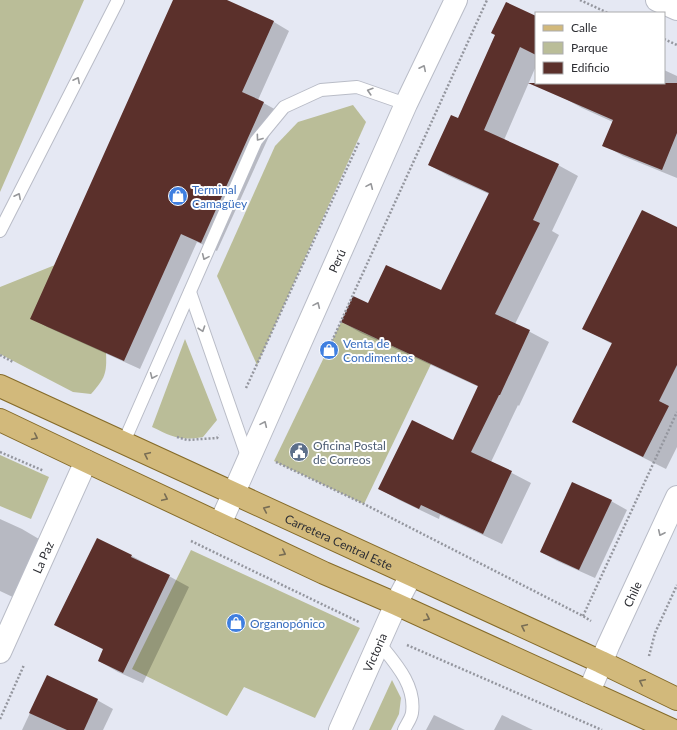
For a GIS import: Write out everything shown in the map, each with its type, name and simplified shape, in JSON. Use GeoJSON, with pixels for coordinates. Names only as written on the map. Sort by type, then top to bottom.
{"type":"FeatureCollection","features":[{"type":"Feature","properties":{"kind":"main road","name":"Carretera Central Este"},"geometry":{"type":"LineString","coordinates":[[0,386],[123,444],[601,662],[677,699]]}},
{"type":"Feature","properties":{"kind":"main road"},"geometry":{"type":"LineString","coordinates":[[0,420],[324,573],[396,604],[672,730]]}},
{"type":"Feature","properties":{"kind":"street","name":"Perú"},"geometry":{"type":"LineString","coordinates":[[220,524],[406,104],[456,0]]}},
{"type":"Feature","properties":{"kind":"street"},"geometry":{"type":"LineString","coordinates":[[657,0],[677,9]]}},
{"type":"Feature","properties":{"kind":"street","name":"La Paz"},"geometry":{"type":"LineString","coordinates":[[0,652],[86,461]]}},
{"type":"Feature","properties":{"kind":"street","name":"Chile"},"geometry":{"type":"LineString","coordinates":[[588,692],[677,497]]}},
{"type":"Feature","properties":{"kind":"street","name":"Victoria"},"geometry":{"type":"LineString","coordinates":[[340,730],[396,604],[411,575]]}},
{"type":"Feature","properties":{"kind":"lane"},"geometry":{"type":"LineString","coordinates":[[0,230],[118,0]]}},
{"type":"Feature","properties":{"kind":"lane"},"geometry":{"type":"LineString","coordinates":[[123,444],[256,141],[284,107],[321,90],[357,87],[406,104]]}},
{"type":"Feature","properties":{"kind":"lane"},"geometry":{"type":"LineString","coordinates":[[190,292],[248,460]]}},
{"type":"Feature","properties":{"kind":"lane"},"geometry":{"type":"LineString","coordinates":[[379,642],[401,669],[411,692],[412,714],[404,730]]}},
{"type":"Feature","properties":{"kind":"path"},"geometry":{"type":"LineString","coordinates":[[324,357],[487,0]]}},
{"type":"Feature","properties":{"kind":"path"},"geometry":{"type":"LineString","coordinates":[[580,0],[606,12]]}},
{"type":"Feature","properties":{"kind":"path"},"geometry":{"type":"LineString","coordinates":[[665,39],[677,45]]}},
{"type":"Feature","properties":{"kind":"path"},"geometry":{"type":"LineString","coordinates":[[171,436],[187,440],[216,438],[233,417],[361,138]]}},
{"type":"Feature","properties":{"kind":"path"},"geometry":{"type":"LineString","coordinates":[[0,355],[20,365]]}},
{"type":"Feature","properties":{"kind":"path"},"geometry":{"type":"LineString","coordinates":[[583,616],[677,412]]}},
{"type":"Feature","properties":{"kind":"path"},"geometry":{"type":"LineString","coordinates":[[274,461],[364,504],[583,616],[648,659],[655,633],[677,585]]}},
{"type":"Feature","properties":{"kind":"green space"},"geometry":{"type":"Polygon","coordinates":[[[0,0],[84,0],[0,192],[0,0]]]}},
{"type":"Feature","properties":{"kind":"green space"},"geometry":{"type":"Polygon","coordinates":[[[353,105],[366,122],[257,365],[217,276],[275,146],[298,122],[353,105]]]}},
{"type":"Feature","properties":{"kind":"green space"},"geometry":{"type":"Polygon","coordinates":[[[55,265],[106,352],[106,366],[104,375],[91,394],[73,392],[0,354],[0,287],[55,265]]]}},
{"type":"Feature","properties":{"kind":"green space"},"geometry":{"type":"Polygon","coordinates":[[[341,322],[431,364],[364,504],[274,461],[341,322]]]}},
{"type":"Feature","properties":{"kind":"green space"},"geometry":{"type":"Polygon","coordinates":[[[185,339],[217,420],[203,437],[188,439],[176,437],[152,427],[185,339]]]}},
{"type":"Feature","properties":{"kind":"green space"},"geometry":{"type":"Polygon","coordinates":[[[0,455],[49,477],[31,519],[0,506],[0,455]]]}},
{"type":"Feature","properties":{"kind":"green space"},"geometry":{"type":"Polygon","coordinates":[[[191,550],[360,628],[315,718],[244,687],[227,716],[132,669],[191,550]]]}},
{"type":"Feature","properties":{"kind":"green space"},"geometry":{"type":"Polygon","coordinates":[[[392,680],[401,698],[399,714],[391,730],[369,730],[392,680]]]}},
{"type":"Feature","properties":{"kind":"building"},"geometry":{"type":"Polygon","coordinates":[[[173,0],[227,0],[274,21],[242,92],[264,102],[201,243],[181,234],[124,361],[30,319],[173,0]]]}},
{"type":"Feature","properties":{"kind":"building"},"geometry":{"type":"Polygon","coordinates":[[[506,2],[535,16],[535,54],[520,47],[484,130],[559,164],[533,220],[540,223],[495,314],[530,330],[500,395],[471,452],[512,471],[483,534],[421,505],[419,509],[378,489],[412,420],[453,440],[478,386],[341,322],[353,296],[368,303],[386,265],[441,290],[489,193],[428,165],[451,115],[458,118],[495,35],[491,33],[506,2]]]}},
{"type":"Feature","properties":{"kind":"building"},"geometry":{"type":"Polygon","coordinates":[[[528,83],[677,83],[677,133],[662,170],[602,146],[613,120],[528,83]]]}},
{"type":"Feature","properties":{"kind":"building"},"geometry":{"type":"Polygon","coordinates":[[[642,210],[677,227],[677,365],[659,401],[669,406],[643,457],[572,422],[612,343],[582,329],[642,210]]]}},
{"type":"Feature","properties":{"kind":"building"},"geometry":{"type":"Polygon","coordinates":[[[572,482],[612,500],[579,570],[540,552],[572,482]]]}},
{"type":"Feature","properties":{"kind":"building"},"geometry":{"type":"Polygon","coordinates":[[[97,538],[132,555],[131,557],[170,575],[123,673],[98,661],[103,649],[54,625],[97,538]]]}},
{"type":"Feature","properties":{"kind":"building"},"geometry":{"type":"Polygon","coordinates":[[[47,675],[98,699],[84,730],[67,730],[29,713],[47,675]]]}},
{"type":"Feature","properties":{"kind":"place","name":"Terminal Camagüey"},"geometry":{"type":"Point","coordinates":[178,196]}},
{"type":"Feature","properties":{"kind":"place","name":"Venta de Condimentos"},"geometry":{"type":"Point","coordinates":[329,350]}},
{"type":"Feature","properties":{"kind":"place","name":"Oficina Postal de Correos"},"geometry":{"type":"Point","coordinates":[299,452]}},
{"type":"Feature","properties":{"kind":"place","name":"Organopónico"},"geometry":{"type":"Point","coordinates":[236,623]}}]}
